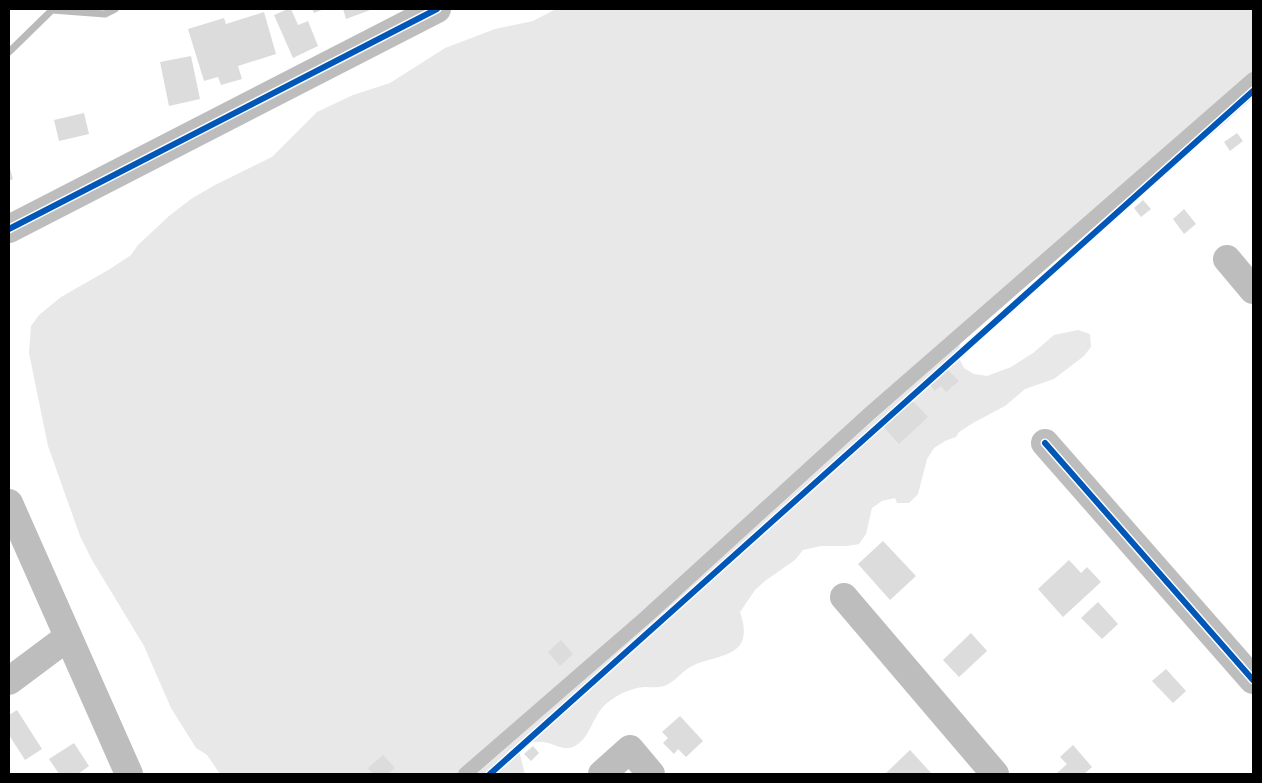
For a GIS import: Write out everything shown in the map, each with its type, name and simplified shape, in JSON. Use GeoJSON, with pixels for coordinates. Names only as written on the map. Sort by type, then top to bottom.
{"type":"FeatureCollection","features":[{"type":"Feature","properties":{"kind":"street"},"geometry":{"type":"LineString","coordinates":[[9,229],[437,9]]}},
{"type":"Feature","properties":{"kind":"street"},"geometry":{"type":"LineString","coordinates":[[1227,259],[1253,290]]}},
{"type":"Feature","properties":{"kind":"street"},"geometry":{"type":"LineString","coordinates":[[1045,443],[1253,680]]}},
{"type":"Feature","properties":{"kind":"street"},"geometry":{"type":"LineString","coordinates":[[9,503],[129,774]]}},
{"type":"Feature","properties":{"kind":"street"},"geometry":{"type":"LineString","coordinates":[[844,597],[996,774]]}},
{"type":"Feature","properties":{"kind":"street"},"geometry":{"type":"LineString","coordinates":[[9,681],[68,637]]}},
{"type":"Feature","properties":{"kind":"street"},"geometry":{"type":"LineString","coordinates":[[602,774],[630,749],[651,774]]}},
{"type":"Feature","properties":{"kind":"lane"},"geometry":{"type":"LineString","coordinates":[[466,774],[646,617],[869,414],[1253,79]]}},
{"type":"Feature","properties":{"kind":"shaded area"},"geometry":{"type":"Polygon","coordinates":[[[556,9],[1253,9],[1253,98],[1206,140],[1163,169],[1122,213],[1062,252],[971,320],[960,344],[958,356],[964,368],[974,374],[987,376],[1011,367],[1033,353],[1054,335],[1078,330],[1090,334],[1091,347],[1084,356],[1054,379],[1025,389],[1005,406],[973,423],[959,432],[956,437],[934,448],[927,459],[918,494],[909,503],[897,503],[895,498],[882,501],[872,508],[866,534],[859,544],[821,546],[803,550],[795,560],[765,581],[755,590],[740,612],[744,627],[743,638],[739,646],[732,652],[692,666],[664,686],[634,689],[616,697],[602,708],[588,733],[573,747],[566,748],[540,742],[518,747],[525,774],[220,774],[207,755],[196,748],[171,708],[144,646],[92,560],[80,536],[48,446],[29,353],[31,326],[39,315],[61,297],[131,255],[138,245],[169,216],[191,199],[272,157],[317,112],[353,95],[390,83],[445,48],[495,29],[533,21],[556,9]]]}},
{"type":"Feature","properties":{"kind":"building"},"geometry":{"type":"Polygon","coordinates":[[[291,9],[298,25],[308,21],[318,46],[293,58],[274,15],[291,9]]]}},
{"type":"Feature","properties":{"kind":"building"},"geometry":{"type":"Polygon","coordinates":[[[312,9],[324,9],[314,13],[312,9]]]}},
{"type":"Feature","properties":{"kind":"building"},"geometry":{"type":"Polygon","coordinates":[[[343,9],[373,9],[346,19],[343,9]]]}},
{"type":"Feature","properties":{"kind":"building"},"geometry":{"type":"Polygon","coordinates":[[[264,12],[276,54],[238,66],[242,79],[221,85],[218,77],[204,81],[188,29],[224,18],[226,24],[264,12]]]}},
{"type":"Feature","properties":{"kind":"building"},"geometry":{"type":"Polygon","coordinates":[[[191,56],[200,99],[169,106],[160,62],[191,56]]]}},
{"type":"Feature","properties":{"kind":"building"},"geometry":{"type":"Polygon","coordinates":[[[84,113],[89,134],[59,141],[54,120],[84,113]]]}},
{"type":"Feature","properties":{"kind":"building"},"geometry":{"type":"Polygon","coordinates":[[[1237,133],[1243,141],[1230,151],[1224,142],[1237,133]]]}},
{"type":"Feature","properties":{"kind":"building"},"geometry":{"type":"Polygon","coordinates":[[[9,165],[13,179],[9,181],[9,165]]]}},
{"type":"Feature","properties":{"kind":"building"},"geometry":{"type":"Polygon","coordinates":[[[1143,200],[1151,209],[1141,217],[1134,208],[1143,200]]]}},
{"type":"Feature","properties":{"kind":"building"},"geometry":{"type":"Polygon","coordinates":[[[1184,209],[1196,224],[1184,234],[1173,219],[1184,209]]]}},
{"type":"Feature","properties":{"kind":"building"},"geometry":{"type":"Polygon","coordinates":[[[947,369],[959,381],[946,392],[941,386],[935,391],[930,385],[947,369]]]}},
{"type":"Feature","properties":{"kind":"building"},"geometry":{"type":"Polygon","coordinates":[[[909,397],[928,417],[899,444],[881,424],[909,397]]]}},
{"type":"Feature","properties":{"kind":"building"},"geometry":{"type":"Polygon","coordinates":[[[883,541],[916,576],[890,600],[858,564],[883,541]]]}},
{"type":"Feature","properties":{"kind":"building"},"geometry":{"type":"Polygon","coordinates":[[[1069,560],[1081,573],[1087,567],[1101,582],[1063,617],[1038,589],[1069,560]]]}},
{"type":"Feature","properties":{"kind":"building"},"geometry":{"type":"Polygon","coordinates":[[[1098,602],[1118,624],[1102,639],[1081,618],[1098,602]]]}},
{"type":"Feature","properties":{"kind":"building"},"geometry":{"type":"Polygon","coordinates":[[[971,633],[987,651],[959,677],[943,660],[971,633]]]}},
{"type":"Feature","properties":{"kind":"building"},"geometry":{"type":"Polygon","coordinates":[[[561,640],[573,654],[560,666],[548,652],[561,640]]]}},
{"type":"Feature","properties":{"kind":"building"},"geometry":{"type":"Polygon","coordinates":[[[1166,669],[1186,691],[1173,703],[1152,681],[1166,669]]]}},
{"type":"Feature","properties":{"kind":"building"},"geometry":{"type":"Polygon","coordinates":[[[17,710],[42,749],[25,760],[9,735],[9,715],[17,710]]]}},
{"type":"Feature","properties":{"kind":"building"},"geometry":{"type":"Polygon","coordinates":[[[680,716],[703,741],[686,757],[678,749],[674,754],[663,743],[668,738],[662,732],[680,716]]]}},
{"type":"Feature","properties":{"kind":"building"},"geometry":{"type":"Polygon","coordinates":[[[74,743],[89,766],[78,774],[59,774],[49,759],[74,743]]]}},
{"type":"Feature","properties":{"kind":"building"},"geometry":{"type":"Polygon","coordinates":[[[1073,745],[1092,767],[1084,774],[1056,774],[1067,764],[1060,757],[1073,745]]]}},
{"type":"Feature","properties":{"kind":"building"},"geometry":{"type":"Polygon","coordinates":[[[533,746],[539,753],[531,761],[524,754],[533,746]]]}},
{"type":"Feature","properties":{"kind":"building"},"geometry":{"type":"Polygon","coordinates":[[[910,750],[932,774],[885,774],[910,750]]]}},
{"type":"Feature","properties":{"kind":"building"},"geometry":{"type":"Polygon","coordinates":[[[383,755],[395,768],[388,774],[373,774],[368,768],[383,755]]]}},
{"type":"Feature","properties":{"kind":"waterway"},"geometry":{"type":"LineString","coordinates":[[9,52],[52,10],[105,14],[115,9]]}},
{"type":"Feature","properties":{"kind":"cycle path"},"geometry":{"type":"LineString","coordinates":[[9,229],[437,9]]}},
{"type":"Feature","properties":{"kind":"cycle path"},"geometry":{"type":"LineString","coordinates":[[490,774],[1253,91]]}},
{"type":"Feature","properties":{"kind":"cycle path"},"geometry":{"type":"LineString","coordinates":[[1045,443],[1253,680]]}}]}
